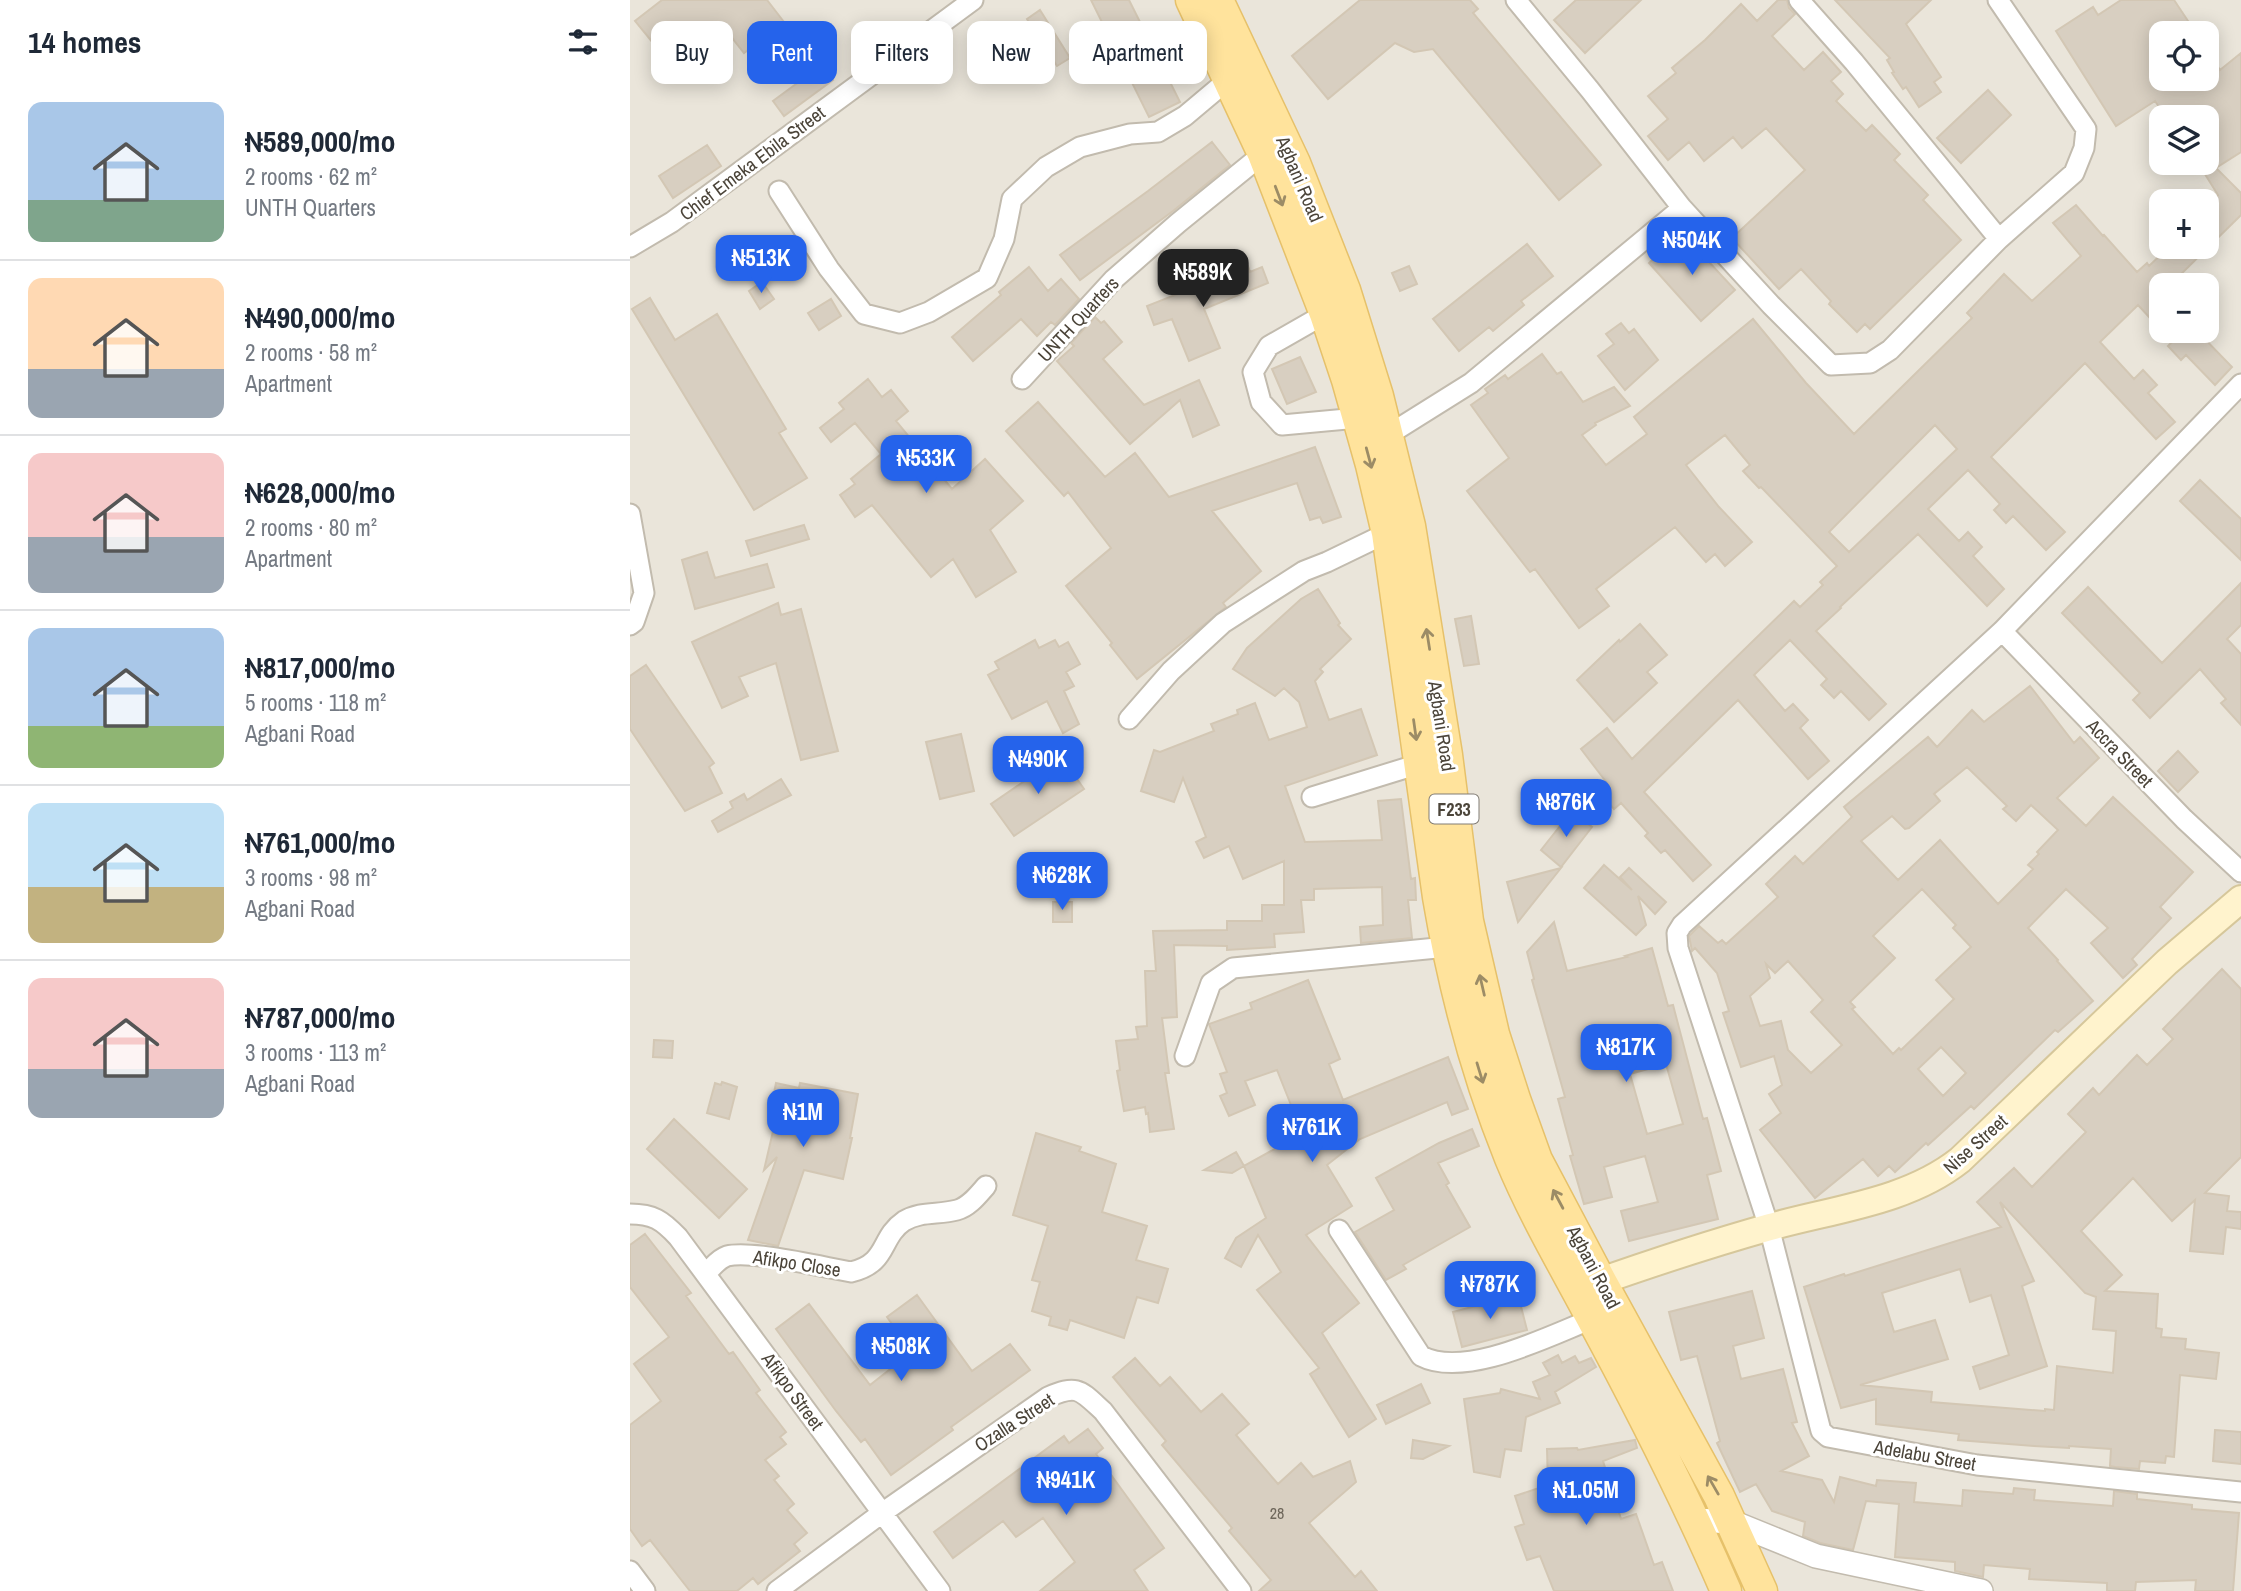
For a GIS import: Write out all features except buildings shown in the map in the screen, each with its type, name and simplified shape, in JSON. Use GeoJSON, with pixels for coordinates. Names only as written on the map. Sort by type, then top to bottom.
{"type":"FeatureCollection","features":[{"type":"Feature","properties":{"kind":"main road","name":"Agbani Road"},"geometry":{"type":"LineString","coordinates":[[1191,0],[1264,155],[1325,314],[1358,418],[1387,533],[1447,947],[1463,1018],[1488,1098],[1510,1158],[1539,1222],[1588,1285],[1732,1522],[1762,1591]]}},
{"type":"Feature","properties":{"kind":"main road","name":"Agbani Road"},"geometry":{"type":"LineString","coordinates":[[1218,0],[1295,163],[1345,290],[1378,396],[1410,526],[1447,755],[1468,921],[1494,1034],[1538,1160],[1588,1285],[1592,1319],[1696,1520],[1726,1591]]}},
{"type":"Feature","properties":{"kind":"main road","name":"Nise Street"},"geometry":{"type":"LineString","coordinates":[[1588,1285],[1769,1227],[1893,1195],[1941,1175],[1961,1160],[2167,962],[2241,900]]}},
{"type":"Feature","properties":{"kind":"street","name":"Chief Emeka Ebila Street"},"geometry":{"type":"LineString","coordinates":[[630,247],[673,222],[973,0]]}},
{"type":"Feature","properties":{"kind":"street"},"geometry":{"type":"LineString","coordinates":[[1516,0],[1682,208],[1830,365],[1870,363],[1890,350],[1999,239],[2074,173],[2084,148],[2085,128],[1998,0]]}},
{"type":"Feature","properties":{"kind":"street"},"geometry":{"type":"LineString","coordinates":[[1799,0],[1854,62],[1999,239]]}},
{"type":"Feature","properties":{"kind":"street"},"geometry":{"type":"LineString","coordinates":[[779,191],[829,269],[864,314],[900,323],[929,312],[987,278],[1004,239],[1012,199],[1046,166],[1080,147],[1130,134],[1158,132],[1185,116],[1229,79]]}},
{"type":"Feature","properties":{"kind":"street","name":"UNTH Quarters"},"geometry":{"type":"LineString","coordinates":[[1022,379],[1113,280],[1178,223],[1264,155]]}},
{"type":"Feature","properties":{"kind":"street"},"geometry":{"type":"LineString","coordinates":[[1388,435],[1471,383],[1682,208]]}},
{"type":"Feature","properties":{"kind":"street"},"geometry":{"type":"LineString","coordinates":[[1325,314],[1269,346],[1253,372],[1261,402],[1282,425],[1358,418]]}},
{"type":"Feature","properties":{"kind":"street"},"geometry":{"type":"LineString","coordinates":[[1769,1227],[1678,948],[1677,933],[1692,916],[2002,631],[2241,384]]}},
{"type":"Feature","properties":{"kind":"street"},"geometry":{"type":"LineString","coordinates":[[630,514],[644,593],[632,623]]}},
{"type":"Feature","properties":{"kind":"street"},"geometry":{"type":"LineString","coordinates":[[1129,719],[1171,671],[1223,623],[1304,571],[1387,533]]}},
{"type":"Feature","properties":{"kind":"street","name":"Accra Street"},"geometry":{"type":"LineString","coordinates":[[2002,631],[2185,819],[2241,872]]}},
{"type":"Feature","properties":{"kind":"street"},"geometry":{"type":"LineString","coordinates":[[1312,797],[1419,764]]}},
{"type":"Feature","properties":{"kind":"street"},"geometry":{"type":"LineString","coordinates":[[1185,1056],[1211,983],[1233,968],[1447,947]]}},
{"type":"Feature","properties":{"kind":"street","name":"Afikpo Close"},"geometry":{"type":"LineString","coordinates":[[706,1273],[719,1259],[746,1254],[850,1272],[861,1270],[877,1260],[901,1223],[917,1214],[959,1210],[973,1201],[986,1186]]}},
{"type":"Feature","properties":{"kind":"street","name":"Afikpo Street"},"geometry":{"type":"LineString","coordinates":[[630,1214],[647,1214],[665,1224],[678,1237],[940,1591]]}},
{"type":"Feature","properties":{"kind":"street","name":"Adelabu Street"},"geometry":{"type":"LineString","coordinates":[[1769,1227],[1821,1431],[1828,1437],[1978,1465],[2241,1492]]}},
{"type":"Feature","properties":{"kind":"street"},"geometry":{"type":"LineString","coordinates":[[1339,1230],[1421,1356],[1428,1360],[1445,1363],[1469,1362],[1500,1355],[1592,1319]]}},
{"type":"Feature","properties":{"kind":"street","name":"Ozalla Street"},"geometry":{"type":"LineString","coordinates":[[777,1591],[881,1513],[1048,1397],[1068,1389],[1083,1393],[1102,1411],[1241,1591]]}},
{"type":"Feature","properties":{"kind":"street"},"geometry":{"type":"LineString","coordinates":[[1696,1520],[1732,1522],[1816,1556],[1981,1591]]}},
{"type":"Feature","properties":{"kind":"street"},"geometry":{"type":"LineString","coordinates":[[630,1571],[645,1591]]}},
{"type":"Feature","properties":{"kind":"shaded area"},"geometry":{"type":"Polygon","coordinates":[[[630,0],[2241,0],[2241,1591],[630,1591],[630,0]]]}}]}
